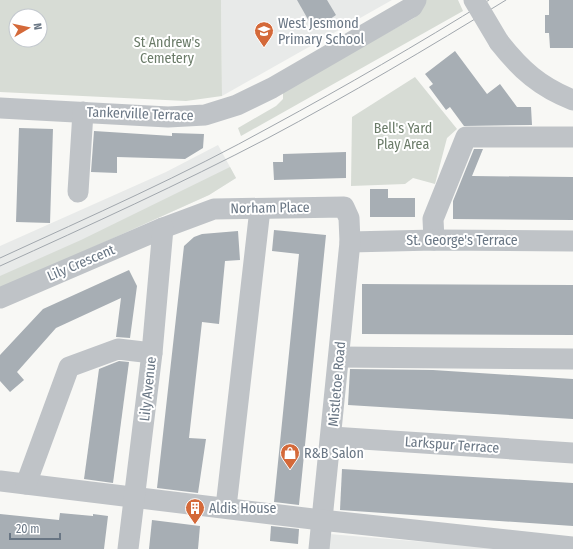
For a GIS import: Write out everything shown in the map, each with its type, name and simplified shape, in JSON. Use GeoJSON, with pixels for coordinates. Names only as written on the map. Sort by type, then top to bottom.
{"type":"FeatureCollection","features":[{"type":"Feature","properties":{"kind":"street","name":"Tankerville Terrace"},"geometry":{"type":"LineString","coordinates":[[0,108],[189,117],[223,111],[272,88],[412,7],[416,0]]}},
{"type":"Feature","properties":{"kind":"street"},"geometry":{"type":"LineString","coordinates":[[474,0],[499,42],[524,72],[544,86],[573,100]]}},
{"type":"Feature","properties":{"kind":"street"},"geometry":{"type":"LineString","coordinates":[[78,192],[83,112]]}},
{"type":"Feature","properties":{"kind":"street"},"geometry":{"type":"LineString","coordinates":[[434,240],[433,219],[466,137],[573,137]]}},
{"type":"Feature","properties":{"kind":"street","name":"Norham Place"},"geometry":{"type":"LineString","coordinates":[[163,228],[214,209],[344,207],[349,218],[350,242]]}},
{"type":"Feature","properties":{"kind":"street"},"geometry":{"type":"LineString","coordinates":[[226,507],[260,209]]}},
{"type":"Feature","properties":{"kind":"street","name":"Lily Crescent"},"geometry":{"type":"LineString","coordinates":[[0,298],[163,228]]}},
{"type":"Feature","properties":{"kind":"street","name":"Lily Avenue"},"geometry":{"type":"LineString","coordinates":[[128,549],[152,353],[163,228]]}},
{"type":"Feature","properties":{"kind":"street","name":"St. George's Terrace"},"geometry":{"type":"LineString","coordinates":[[350,242],[434,240],[573,241]]}},
{"type":"Feature","properties":{"kind":"street","name":"Mistletoe Road"},"geometry":{"type":"LineString","coordinates":[[319,549],[321,520],[332,437],[350,242]]}},
{"type":"Feature","properties":{"kind":"street"},"geometry":{"type":"LineString","coordinates":[[26,484],[69,367],[118,349],[152,353]]}},
{"type":"Feature","properties":{"kind":"street"},"geometry":{"type":"LineString","coordinates":[[339,357],[573,359]]}},
{"type":"Feature","properties":{"kind":"street","name":"Larkspur Terrace"},"geometry":{"type":"LineString","coordinates":[[332,437],[573,453]]}},
{"type":"Feature","properties":{"kind":"street"},"geometry":{"type":"LineString","coordinates":[[0,481],[226,507],[321,520],[573,547]]}},
{"type":"Feature","properties":{"kind":"shaded area","name":"West Jesmond Primary School"},"geometry":{"type":"Polygon","coordinates":[[[221,0],[392,0],[222,96],[221,0]]]}},
{"type":"Feature","properties":{"kind":"shaded area"},"geometry":{"type":"Polygon","coordinates":[[[218,145],[236,178],[209,195],[0,289],[0,246],[166,172],[218,145]]]}},
{"type":"Feature","properties":{"kind":"shaded area"},"geometry":{"type":"Polygon","coordinates":[[[329,534],[510,549],[328,549],[329,534]]]}},
{"type":"Feature","properties":{"kind":"green space","name":"St Andrew's Cemetery"},"geometry":{"type":"Polygon","coordinates":[[[0,0],[221,0],[222,96],[186,101],[0,92],[0,0]]]}},
{"type":"Feature","properties":{"kind":"green space"},"geometry":{"type":"Polygon","coordinates":[[[423,0],[458,0],[463,11],[241,136],[238,128],[276,106],[283,99],[283,90],[414,18],[421,10],[423,0]]]}},
{"type":"Feature","properties":{"kind":"green space","name":"Bell's Yard Play Area"},"geometry":{"type":"Polygon","coordinates":[[[415,77],[457,129],[447,138],[435,184],[413,178],[405,184],[351,186],[352,117],[415,77]]]}},
{"type":"Feature","properties":{"kind":"green space"},"geometry":{"type":"Polygon","coordinates":[[[230,167],[236,178],[209,195],[0,289],[0,276],[81,240],[230,167]]]}},
{"type":"Feature","properties":{"kind":"building"},"geometry":{"type":"Polygon","coordinates":[[[297,0],[327,0],[336,15],[314,30],[297,0]]]}},
{"type":"Feature","properties":{"kind":"building"},"geometry":{"type":"Polygon","coordinates":[[[549,0],[573,0],[573,48],[550,48],[549,33],[545,33],[545,15],[549,15],[549,0]]]}},
{"type":"Feature","properties":{"kind":"building"},"geometry":{"type":"Polygon","coordinates":[[[455,51],[487,94],[500,84],[517,107],[531,107],[532,125],[464,126],[450,107],[446,110],[429,87],[433,84],[425,74],[455,51]]]}},
{"type":"Feature","properties":{"kind":"building"},"geometry":{"type":"Polygon","coordinates":[[[19,128],[53,129],[50,223],[16,222],[19,128]]]}},
{"type":"Feature","properties":{"kind":"building"},"geometry":{"type":"Polygon","coordinates":[[[94,131],[172,136],[172,133],[204,134],[203,148],[185,159],[117,157],[117,173],[91,172],[94,131]]]}},
{"type":"Feature","properties":{"kind":"building"},"geometry":{"type":"Polygon","coordinates":[[[474,149],[483,149],[472,176],[573,177],[573,220],[453,219],[453,201],[474,149]]]}},
{"type":"Feature","properties":{"kind":"building"},"geometry":{"type":"Polygon","coordinates":[[[346,152],[346,178],[274,180],[273,162],[283,162],[283,154],[346,152]]]}},
{"type":"Feature","properties":{"kind":"building"},"geometry":{"type":"Polygon","coordinates":[[[370,189],[388,189],[388,198],[415,198],[415,217],[370,217],[370,189]]]}},
{"type":"Feature","properties":{"kind":"building"},"geometry":{"type":"Polygon","coordinates":[[[274,230],[326,235],[299,505],[274,502],[299,254],[272,251],[274,230]]]}},
{"type":"Feature","properties":{"kind":"building"},"geometry":{"type":"Polygon","coordinates":[[[238,231],[240,260],[225,261],[219,324],[202,322],[189,438],[206,439],[198,493],[157,488],[184,246],[194,237],[202,234],[238,231]]]}},
{"type":"Feature","properties":{"kind":"building"},"geometry":{"type":"Polygon","coordinates":[[[129,270],[137,286],[130,338],[116,337],[121,298],[56,328],[17,372],[24,380],[10,392],[0,381],[0,355],[43,309],[129,270]]]}},
{"type":"Feature","properties":{"kind":"building"},"geometry":{"type":"Polygon","coordinates":[[[362,284],[573,285],[573,335],[362,334],[362,284]]]}},
{"type":"Feature","properties":{"kind":"building"},"geometry":{"type":"Polygon","coordinates":[[[119,361],[129,362],[113,483],[84,479],[99,369],[119,361]]]}},
{"type":"Feature","properties":{"kind":"building"},"geometry":{"type":"Polygon","coordinates":[[[350,369],[433,370],[573,379],[573,419],[348,405],[350,369]]]}},
{"type":"Feature","properties":{"kind":"building"},"geometry":{"type":"Polygon","coordinates":[[[342,469],[573,483],[573,526],[340,510],[342,469]]]}},
{"type":"Feature","properties":{"kind":"building"},"geometry":{"type":"Polygon","coordinates":[[[60,513],[108,516],[104,549],[0,549],[0,514],[59,520],[60,513]]]}},
{"type":"Feature","properties":{"kind":"building"},"geometry":{"type":"Polygon","coordinates":[[[152,520],[200,526],[198,549],[149,549],[152,520]]]}},
{"type":"Feature","properties":{"kind":"building"},"geometry":{"type":"Polygon","coordinates":[[[271,526],[299,529],[298,544],[270,541],[271,526]]]}},
{"type":"Feature","properties":{"kind":"tram line"},"geometry":{"type":"LineString","coordinates":[[0,258],[137,195],[239,144],[409,49],[489,0]]}},
{"type":"Feature","properties":{"kind":"tram line"},"geometry":{"type":"LineString","coordinates":[[0,266],[101,220],[268,138],[388,71],[506,0]]}},
{"type":"Feature","properties":{"kind":"place","name":"West Jesmond Primary School"},"geometry":{"type":"Point","coordinates":[264,48]}},
{"type":"Feature","properties":{"kind":"place","name":"R&B Salon"},"geometry":{"type":"Point","coordinates":[290,470]}},
{"type":"Feature","properties":{"kind":"place","name":"Aldis House"},"geometry":{"type":"Point","coordinates":[195,525]}}]}
